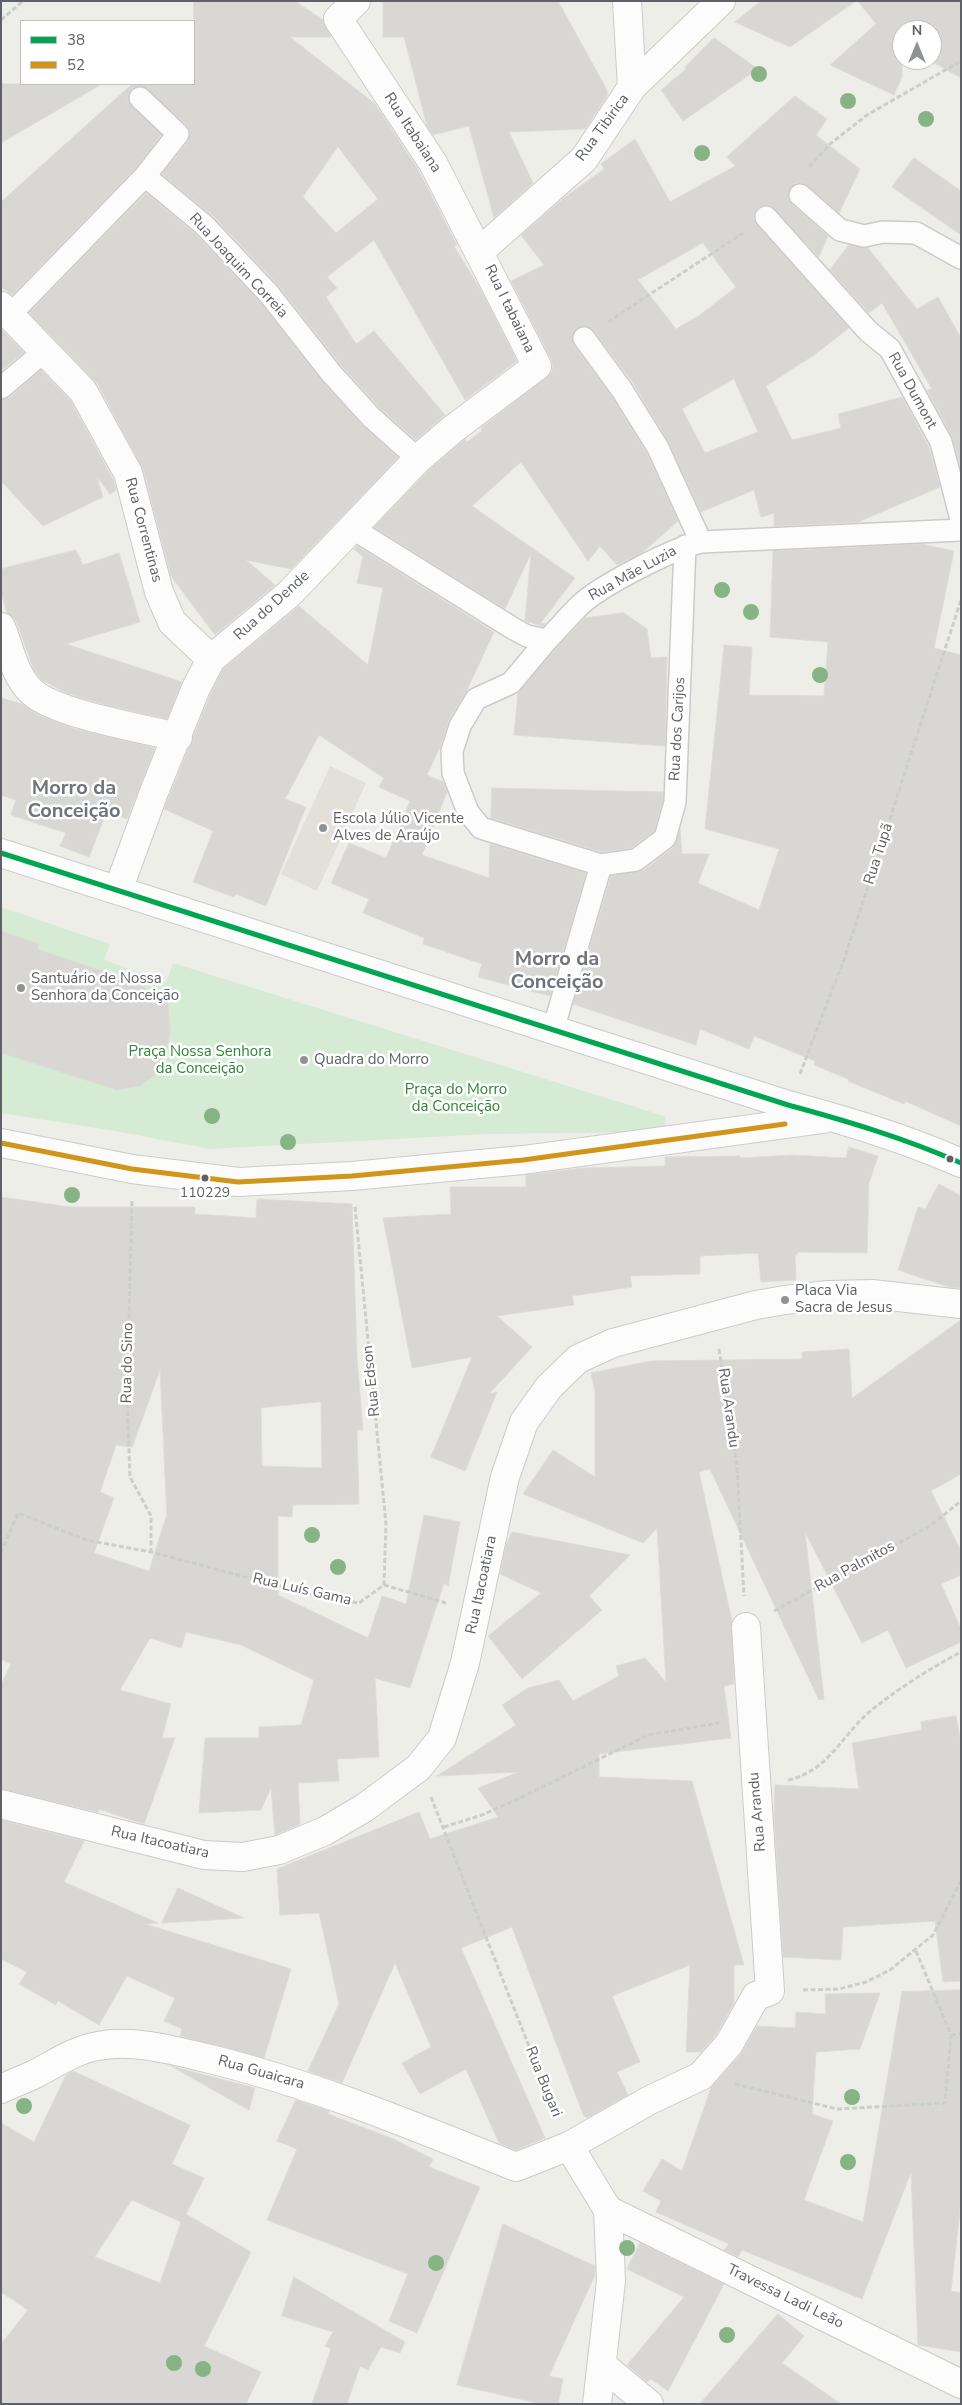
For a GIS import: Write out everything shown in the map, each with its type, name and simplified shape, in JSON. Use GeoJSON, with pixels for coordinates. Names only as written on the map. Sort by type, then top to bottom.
{"type":"FeatureCollection","features":[{"type":"Feature","properties":{"kind":"street"},"geometry":{"type":"LineString","coordinates":[[627,1],[632,87]]}},
{"type":"Feature","properties":{"kind":"street","name":"Rua Tibirica"},"geometry":{"type":"LineString","coordinates":[[480,251],[584,158],[632,87],[722,1]]}},
{"type":"Feature","properties":{"kind":"street","name":"Rua Itabaiana"},"geometry":{"type":"LineString","coordinates":[[347,10],[480,251]]}},
{"type":"Feature","properties":{"kind":"street","name":"Rua I tabaiana"},"geometry":{"type":"LineString","coordinates":[[480,251],[537,366]]}},
{"type":"Feature","properties":{"kind":"street","name":"Rua Correntinas"},"geometry":{"type":"LineString","coordinates":[[6,310],[83,391],[128,473],[159,592],[172,622],[211,658]]}},
{"type":"Feature","properties":{"kind":"street","name":"Rua do Dende"},"geometry":{"type":"LineString","coordinates":[[118,890],[154,792],[178,737],[196,688],[211,658],[289,594],[418,459],[537,366]]}},
{"type":"Feature","properties":{"kind":"street"},"geometry":{"type":"LineString","coordinates":[[1,627],[12,661],[32,692],[47,701],[83,714],[178,737]]}},
{"type":"Feature","properties":{"kind":"street"},"geometry":{"type":"LineString","coordinates":[[1,853],[553,1030],[917,1143],[961,1163]]}},
{"type":"Feature","properties":{"kind":"street"},"geometry":{"type":"LineString","coordinates":[[1,1143],[132,1169],[238,1182],[352,1176],[523,1160],[834,1118]]}},
{"type":"Feature","properties":{"kind":"street","name":"Rua Itacoatiara"},"geometry":{"type":"LineString","coordinates":[[1,1804],[204,1855],[243,1857],[279,1850],[325,1831],[364,1808],[418,1768],[442,1738],[465,1663],[505,1477],[524,1422],[549,1387],[578,1359],[613,1343],[756,1305],[828,1295],[872,1294],[961,1304]]}},
{"type":"Feature","properties":{"kind":"street","name":"Rua Arandu"},"geometry":{"type":"LineString","coordinates":[[746,1627],[770,1991]]}},
{"type":"Feature","properties":{"kind":"street"},"geometry":{"type":"LineString","coordinates":[[597,2404],[611,2281],[608,2210],[569,2146],[650,2100],[701,2076],[729,2044],[756,1996],[770,1991]]}},
{"type":"Feature","properties":{"kind":"street","name":"Rua Guaicara"},"geometry":{"type":"LineString","coordinates":[[1,2089],[32,2076],[53,2063],[98,2046],[137,2045],[183,2052],[235,2065],[328,2093],[516,2167],[569,2146]]}},
{"type":"Feature","properties":{"kind":"street","name":"Travessa Ladi Leão"},"geometry":{"type":"LineString","coordinates":[[608,2210],[961,2384]]}},
{"type":"Feature","properties":{"kind":"street"},"geometry":{"type":"LineString","coordinates":[[602,2365],[649,2404]]}},
{"type":"Feature","properties":{"kind":"lane"},"geometry":{"type":"LineString","coordinates":[[6,310],[145,176],[178,134],[140,98]]}},
{"type":"Feature","properties":{"kind":"lane","name":"Rua Joaquim Correia"},"geometry":{"type":"LineString","coordinates":[[145,176],[204,225],[269,294],[345,388],[371,417],[418,459]]}},
{"type":"Feature","properties":{"kind":"lane"},"geometry":{"type":"LineString","coordinates":[[800,195],[840,230],[864,236],[883,232],[916,233],[961,258]]}},
{"type":"Feature","properties":{"kind":"lane","name":"Rua Dumont"},"geometry":{"type":"LineString","coordinates":[[766,217],[868,331],[890,349],[940,442],[961,519]]}},
{"type":"Feature","properties":{"kind":"lane"},"geometry":{"type":"LineString","coordinates":[[584,338],[622,390],[658,448],[693,544]]}},
{"type":"Feature","properties":{"kind":"lane"},"geometry":{"type":"LineString","coordinates":[[1,388],[46,350]]}},
{"type":"Feature","properties":{"kind":"lane"},"geometry":{"type":"LineString","coordinates":[[352,528],[514,630],[527,636],[548,640]]}},
{"type":"Feature","properties":{"kind":"lane","name":"Rua Mãe Luzia"},"geometry":{"type":"LineString","coordinates":[[548,640],[580,604],[614,582],[693,544],[961,530]]}},
{"type":"Feature","properties":{"kind":"lane","name":"Rua dos Carijos"},"geometry":{"type":"LineString","coordinates":[[548,640],[511,684],[476,699],[460,726],[452,751],[453,773],[468,812],[481,828],[601,865],[636,860],[665,838],[675,802],[693,544]]}},
{"type":"Feature","properties":{"kind":"lane"},"geometry":{"type":"LineString","coordinates":[[553,1030],[601,865]]}},
{"type":"Feature","properties":{"kind":"path"},"geometry":{"type":"LineString","coordinates":[[1,20],[23,1]]}},
{"type":"Feature","properties":{"kind":"path","name":"Rua Tupã"},"geometry":{"type":"LineString","coordinates":[[788,1104],[845,957],[961,600]]}},
{"type":"Feature","properties":{"kind":"path","name":"Rua do Sino"},"geometry":{"type":"LineString","coordinates":[[132,1169],[127,1397],[130,1478],[151,1516],[152,1552]]}},
{"type":"Feature","properties":{"kind":"path","name":"Rua Edson"},"geometry":{"type":"LineString","coordinates":[[352,1176],[386,1524],[384,1585]]}},
{"type":"Feature","properties":{"kind":"path","name":"Rua Arandu"},"geometry":{"type":"LineString","coordinates":[[714,1316],[737,1466],[746,1627]]}},
{"type":"Feature","properties":{"kind":"path","name":"Rua Palmitos"},"geometry":{"type":"LineString","coordinates":[[746,1627],[930,1526],[961,1501]]}},
{"type":"Feature","properties":{"kind":"path","name":"Rua Luís Gama"},"geometry":{"type":"LineString","coordinates":[[1,1553],[18,1513],[86,1540],[152,1552],[318,1596],[359,1603],[384,1585]]}},
{"type":"Feature","properties":{"kind":"path"},"geometry":{"type":"LineString","coordinates":[[384,1585],[477,1612]]}},
{"type":"Feature","properties":{"kind":"path"},"geometry":{"type":"LineString","coordinates":[[756,1788],[802,1777],[825,1762],[868,1713],[936,1665],[961,1652]]}},
{"type":"Feature","properties":{"kind":"path"},"geometry":{"type":"LineString","coordinates":[[444,1827],[482,1815],[520,1798],[648,1735],[752,1719]]}},
{"type":"Feature","properties":{"kind":"path","name":"Rua Bugari"},"geometry":{"type":"LineString","coordinates":[[418,1768],[444,1827],[486,1940],[569,2146]]}},
{"type":"Feature","properties":{"kind":"path"},"geometry":{"type":"LineString","coordinates":[[770,1991],[839,1989],[866,1982],[890,1970],[916,1951],[933,1935],[961,1881]]}},
{"type":"Feature","properties":{"kind":"path"},"geometry":{"type":"LineString","coordinates":[[701,2076],[837,2109],[945,2103],[951,2035],[916,1951]]}},
{"type":"Feature","properties":{"kind":"path"},"geometry":{"type":"LineString","coordinates":[[951,2035],[961,2034]]}},
{"type":"Feature","properties":{"kind":"shaded area","name":"Escola Júlio Vicente Alves de Araújo"},"geometry":{"type":"Polygon","coordinates":[[[330,766],[366,783],[317,891],[281,874],[330,766]]]}},
{"type":"Feature","properties":{"kind":"green space","name":"Praça Nossa Senhora da Conceição"},"geometry":{"type":"Polygon","coordinates":[[[1,907],[110,944],[104,960],[166,982],[173,963],[665,1116],[666,1127],[653,1132],[487,1134],[210,1149],[115,1131],[1,1113],[1,907]]]}},
{"type":"Feature","properties":{"kind":"building"},"geometry":{"type":"Polygon","coordinates":[[[194,1],[295,1],[323,20],[331,37],[290,37],[375,104],[419,171],[457,245],[454,246],[483,294],[517,361],[465,400],[374,240],[327,277],[337,288],[326,297],[356,344],[374,331],[445,415],[416,440],[380,408],[341,365],[278,285],[213,216],[162,174],[188,142],[190,131],[187,125],[143,86],[131,89],[128,102],[161,135],[136,168],[12,295],[1,287],[1,202],[131,85],[195,85],[194,1]],[[338,147],[303,197],[336,233],[378,199],[338,147]]]}},
{"type":"Feature","properties":{"kind":"building"},"geometry":{"type":"Polygon","coordinates":[[[558,1],[607,90],[607,96],[585,129],[509,132],[533,183],[494,218],[469,126],[433,135],[427,126],[404,37],[383,37],[383,2],[558,1]]]}},
{"type":"Feature","properties":{"kind":"building"},"geometry":{"type":"Polygon","coordinates":[[[761,1],[856,1],[790,47],[735,22],[761,1]]]}},
{"type":"Feature","properties":{"kind":"building"},"geometry":{"type":"Polygon","coordinates":[[[858,1],[961,1],[961,78],[942,67],[942,20],[892,20],[892,70],[902,70],[902,77],[894,95],[830,65],[876,24],[858,1]]]}},
{"type":"Feature","properties":{"kind":"building"},"geometry":{"type":"Polygon","coordinates":[[[714,38],[758,69],[683,121],[661,90],[686,69],[685,67],[714,38]]]}},
{"type":"Feature","properties":{"kind":"building"},"geometry":{"type":"Polygon","coordinates":[[[1,84],[100,85],[1,143],[1,84]]]}},
{"type":"Feature","properties":{"kind":"building"},"geometry":{"type":"Polygon","coordinates":[[[795,96],[827,119],[816,135],[860,169],[839,213],[803,183],[796,183],[788,192],[788,199],[792,204],[828,236],[819,257],[770,205],[757,208],[754,220],[849,328],[814,355],[766,386],[792,440],[841,428],[838,414],[902,397],[929,447],[940,487],[858,522],[774,526],[774,513],[761,517],[754,490],[701,512],[669,443],[633,383],[594,331],[583,326],[573,333],[574,345],[612,397],[647,454],[678,521],[643,552],[617,565],[600,546],[588,561],[521,462],[472,506],[575,578],[540,624],[546,623],[543,626],[525,621],[531,553],[505,609],[374,527],[429,470],[465,439],[467,442],[482,431],[481,428],[551,373],[553,366],[551,359],[511,281],[544,265],[521,235],[564,198],[604,169],[601,164],[635,139],[670,202],[735,166],[727,157],[795,96]],[[703,243],[638,280],[676,329],[700,315],[736,287],[703,243]],[[734,379],[682,409],[705,453],[758,432],[734,379]]]}},
{"type":"Feature","properties":{"kind":"building"},"geometry":{"type":"Polygon","coordinates":[[[914,158],[961,191],[961,235],[892,187],[914,158]]]}},
{"type":"Feature","properties":{"kind":"building"},"geometry":{"type":"Polygon","coordinates":[[[146,193],[195,234],[260,302],[322,381],[362,425],[398,458],[291,569],[246,560],[275,585],[215,635],[171,576],[143,469],[97,383],[29,313],[146,193]]]}},
{"type":"Feature","properties":{"kind":"building"},"geometry":{"type":"Polygon","coordinates":[[[849,245],[868,248],[917,309],[938,297],[961,338],[961,468],[952,436],[927,390],[932,389],[882,303],[869,313],[830,270],[849,245]]]}},
{"type":"Feature","properties":{"kind":"building"},"geometry":{"type":"Polygon","coordinates":[[[1,329],[24,352],[1,371],[1,329]]]}},
{"type":"Feature","properties":{"kind":"building"},"geometry":{"type":"Polygon","coordinates":[[[41,370],[70,400],[113,479],[116,490],[110,494],[97,477],[103,497],[43,526],[1,481],[1,400],[9,398],[41,370]]]}},
{"type":"Feature","properties":{"kind":"building"},"geometry":{"type":"Polygon","coordinates":[[[921,544],[954,551],[934,648],[961,655],[961,1126],[905,1101],[904,1104],[848,1081],[848,1079],[814,1065],[815,1061],[754,1036],[749,1049],[700,1029],[696,1045],[573,1004],[611,876],[644,870],[673,848],[680,829],[682,854],[709,854],[698,883],[759,910],[779,849],[705,829],[724,645],[752,647],[749,695],[824,696],[828,642],[770,637],[773,551],[921,544]]]}},
{"type":"Feature","properties":{"kind":"building"},"geometry":{"type":"Polygon","coordinates":[[[357,546],[494,632],[466,692],[449,720],[440,747],[427,775],[443,782],[447,792],[422,855],[489,878],[490,844],[586,873],[550,996],[478,977],[482,964],[423,944],[424,938],[363,913],[369,899],[331,883],[349,843],[386,858],[410,801],[379,787],[384,778],[319,735],[285,799],[306,807],[266,906],[236,894],[234,897],[193,882],[213,831],[164,809],[210,695],[223,669],[299,606],[368,665],[383,588],[357,583],[363,557],[354,549],[357,546]]]}},
{"type":"Feature","properties":{"kind":"building"},"geometry":{"type":"Polygon","coordinates":[[[76,550],[83,565],[119,553],[140,622],[66,644],[182,682],[167,719],[105,705],[66,693],[42,680],[34,670],[16,621],[7,613],[1,592],[1,569],[76,550]]]}},
{"type":"Feature","properties":{"kind":"building"},"geometry":{"type":"Polygon","coordinates":[[[624,613],[647,629],[651,658],[667,657],[665,746],[514,735],[518,693],[556,648],[585,618],[624,613]]]}},
{"type":"Feature","properties":{"kind":"building"},"geometry":{"type":"Polygon","coordinates":[[[1,698],[22,704],[37,714],[75,729],[155,748],[127,819],[107,811],[89,857],[60,846],[66,833],[11,815],[16,800],[1,795],[1,698]]]}},
{"type":"Feature","properties":{"kind":"building"},"geometry":{"type":"Polygon","coordinates":[[[492,788],[663,792],[663,800],[654,831],[631,848],[602,852],[491,818],[492,788]]]}},
{"type":"Feature","properties":{"kind":"building"},"geometry":{"type":"Polygon","coordinates":[[[1,931],[39,944],[37,949],[135,982],[168,1003],[170,1031],[167,1051],[157,1074],[140,1086],[117,1090],[1,1053],[1,931]]]}},
{"type":"Feature","properties":{"kind":"building"},"geometry":{"type":"Polygon","coordinates":[[[849,1147],[878,1156],[869,1183],[867,1253],[797,1252],[797,1255],[795,1255],[796,1280],[761,1282],[758,1253],[700,1256],[700,1274],[630,1276],[632,1287],[572,1296],[574,1305],[497,1316],[532,1347],[489,1394],[497,1392],[465,1471],[431,1457],[472,1357],[412,1368],[383,1218],[451,1214],[450,1187],[526,1187],[526,1175],[583,1168],[665,1166],[665,1157],[740,1156],[740,1158],[792,1155],[846,1158],[849,1147]]]}},
{"type":"Feature","properties":{"kind":"building"},"geometry":{"type":"Polygon","coordinates":[[[939,1184],[961,1196],[961,1288],[949,1287],[898,1270],[918,1207],[925,1209],[939,1184]]]}},
{"type":"Feature","properties":{"kind":"building"},"geometry":{"type":"Polygon","coordinates":[[[1,1197],[70,1207],[195,1207],[195,1214],[256,1218],[257,1199],[352,1204],[357,1358],[363,1430],[357,1430],[359,1504],[293,1505],[292,1517],[278,1516],[278,1595],[368,1638],[382,1596],[406,1604],[424,1515],[460,1522],[448,1586],[444,1583],[410,1688],[375,1678],[379,1757],[337,1759],[339,1781],[298,1783],[300,1824],[275,1835],[271,1787],[261,1810],[199,1813],[205,1738],[259,1738],[259,1727],[301,1725],[314,1680],[241,1645],[186,1632],[181,1648],[150,1638],[120,1690],[171,1704],[162,1738],[175,1738],[144,1824],[99,1809],[98,1812],[1,1789],[1,1685],[11,1664],[1,1659],[1,1197]],[[160,1370],[132,1447],[116,1445],[100,1492],[114,1498],[94,1553],[149,1571],[167,1517],[160,1370]],[[321,1402],[261,1408],[262,1466],[322,1468],[321,1402]]]}},
{"type":"Feature","properties":{"kind":"building"},"geometry":{"type":"Polygon","coordinates":[[[961,1320],[961,1474],[931,1491],[961,1551],[961,1575],[941,1584],[961,1629],[961,1642],[906,1668],[888,1630],[862,1643],[805,1532],[824,1699],[819,1700],[710,1469],[699,1472],[732,1621],[734,1684],[724,1686],[731,1738],[599,1754],[599,1777],[692,1781],[744,1965],[734,1965],[734,2003],[716,2035],[701,2052],[686,2052],[690,1965],[612,1996],[640,2062],[617,2072],[628,2095],[587,2118],[586,2116],[584,2117],[512,1927],[461,1948],[545,2138],[516,2150],[499,2143],[466,2069],[420,2094],[402,2063],[431,2047],[395,1963],[342,2083],[308,2071],[339,2004],[319,1913],[280,1915],[277,1869],[419,1812],[430,1839],[498,1817],[478,1788],[519,1772],[437,1776],[516,1725],[502,1705],[528,1688],[559,1680],[573,1701],[619,1676],[616,1666],[645,1658],[666,1682],[657,1528],[643,1543],[523,1494],[553,1450],[595,1477],[595,1392],[591,1373],[650,1361],[802,1359],[802,1352],[849,1349],[852,1398],[961,1320]]]}},
{"type":"Feature","properties":{"kind":"building"},"geometry":{"type":"Polygon","coordinates":[[[512,1532],[630,1555],[589,1596],[602,1610],[522,1679],[488,1636],[541,1593],[500,1574],[506,1545],[512,1532]]]}},
{"type":"Feature","properties":{"kind":"building"},"geometry":{"type":"Polygon","coordinates":[[[956,1716],[961,1743],[961,1981],[943,1982],[935,1921],[843,1927],[841,1960],[783,1957],[774,1815],[775,1785],[859,1789],[852,1743],[922,1730],[921,1722],[956,1716]]]}},
{"type":"Feature","properties":{"kind":"building"},"geometry":{"type":"Polygon","coordinates":[[[1,1820],[84,1841],[64,1882],[158,1923],[145,1924],[291,1969],[264,2058],[180,2036],[182,2029],[164,2021],[175,1998],[127,1976],[99,2025],[58,2001],[56,2005],[19,1984],[27,1972],[1,1959],[1,1820]]]}},
{"type":"Feature","properties":{"kind":"building"},"geometry":{"type":"Polygon","coordinates":[[[178,1888],[244,1918],[162,1923],[178,1888]]]}},
{"type":"Feature","properties":{"kind":"building"},"geometry":{"type":"Polygon","coordinates":[[[961,1990],[961,2201],[951,2291],[961,2293],[961,2352],[918,2345],[911,2172],[862,2299],[742,2250],[738,2257],[724,2250],[729,2244],[656,2212],[661,2201],[643,2191],[662,2159],[682,2171],[711,2088],[741,2054],[757,2026],[795,2028],[796,2012],[826,2014],[825,1994],[880,1993],[860,2049],[816,2052],[812,2114],[833,2121],[804,2200],[863,2222],[902,1992],[961,1990]]]}},
{"type":"Feature","properties":{"kind":"building"},"geometry":{"type":"Polygon","coordinates":[[[171,2066],[255,2088],[249,2110],[171,2066]]]}},
{"type":"Feature","properties":{"kind":"building"},"geometry":{"type":"Polygon","coordinates":[[[73,2071],[190,2125],[172,2164],[204,2178],[186,2214],[251,2252],[204,2346],[261,2372],[246,2404],[1,2404],[1,2344],[28,2310],[1,2292],[1,2123],[34,2142],[66,2075],[73,2071]],[[132,2200],[95,2257],[160,2283],[181,2222],[132,2200]]]}},
{"type":"Feature","properties":{"kind":"building"},"geometry":{"type":"Polygon","coordinates":[[[296,2100],[329,2111],[328,2114],[391,2138],[433,2159],[429,2167],[480,2187],[417,2333],[389,2321],[408,2274],[267,2220],[297,2149],[277,2141],[296,2100]]]}},
{"type":"Feature","properties":{"kind":"building"},"geometry":{"type":"Polygon","coordinates":[[[503,2224],[595,2266],[595,2275],[549,2376],[563,2379],[558,2404],[542,2404],[457,2385],[503,2224]]]}},
{"type":"Feature","properties":{"kind":"building"},"geometry":{"type":"Polygon","coordinates":[[[640,2243],[724,2284],[668,2391],[651,2379],[647,2382],[627,2365],[684,2297],[627,2269],[640,2243]]]}},
{"type":"Feature","properties":{"kind":"building"},"geometry":{"type":"Polygon","coordinates":[[[294,2277],[405,2342],[400,2353],[381,2347],[368,2370],[360,2366],[347,2404],[312,2404],[331,2349],[325,2346],[333,2332],[282,2316],[294,2277]]]}},
{"type":"Feature","properties":{"kind":"building"},"geometry":{"type":"Polygon","coordinates":[[[778,2314],[804,2336],[782,2363],[841,2404],[700,2404],[778,2314]]]}},
{"type":"Feature","properties":{"kind":"transit line","name":"38"},"geometry":{"type":"LineString","coordinates":[[1,853],[788,1105],[832,1117],[918,1146],[961,1163]]}},
{"type":"Feature","properties":{"kind":"transit line","name":"52"},"geometry":{"type":"LineString","coordinates":[[1,1143],[132,1169],[238,1182],[352,1176],[523,1160],[785,1124]]}},
{"type":"Feature","properties":{"kind":"place","name":"Escola Júlio Vicente Alves de Araújo"},"geometry":{"type":"Point","coordinates":[323,828]}},
{"type":"Feature","properties":{"kind":"place","name":"Santuário de Nossa Senhora da Conceição"},"geometry":{"type":"Point","coordinates":[21,988]}},
{"type":"Feature","properties":{"kind":"place","name":"Quadra do Morro"},"geometry":{"type":"Point","coordinates":[304,1060]}},
{"type":"Feature","properties":{"kind":"place","name":"110229"},"geometry":{"type":"Point","coordinates":[205,1178]}},
{"type":"Feature","properties":{"kind":"place","name":"Placa Via Sacra de Jesus"},"geometry":{"type":"Point","coordinates":[785,1300]}},
{"type":"Feature","properties":{"kind":"district","name":"Morro da Conceição"},"geometry":{"type":"Point","coordinates":[74,800]}},
{"type":"Feature","properties":{"kind":"district","name":"Morro da Conceição"},"geometry":{"type":"Point","coordinates":[557,972]}},
{"type":"Feature","properties":{"kind":"park label","name":"Praça do Morro da Conceição"},"geometry":{"type":"Point","coordinates":[456,1098]}}]}
